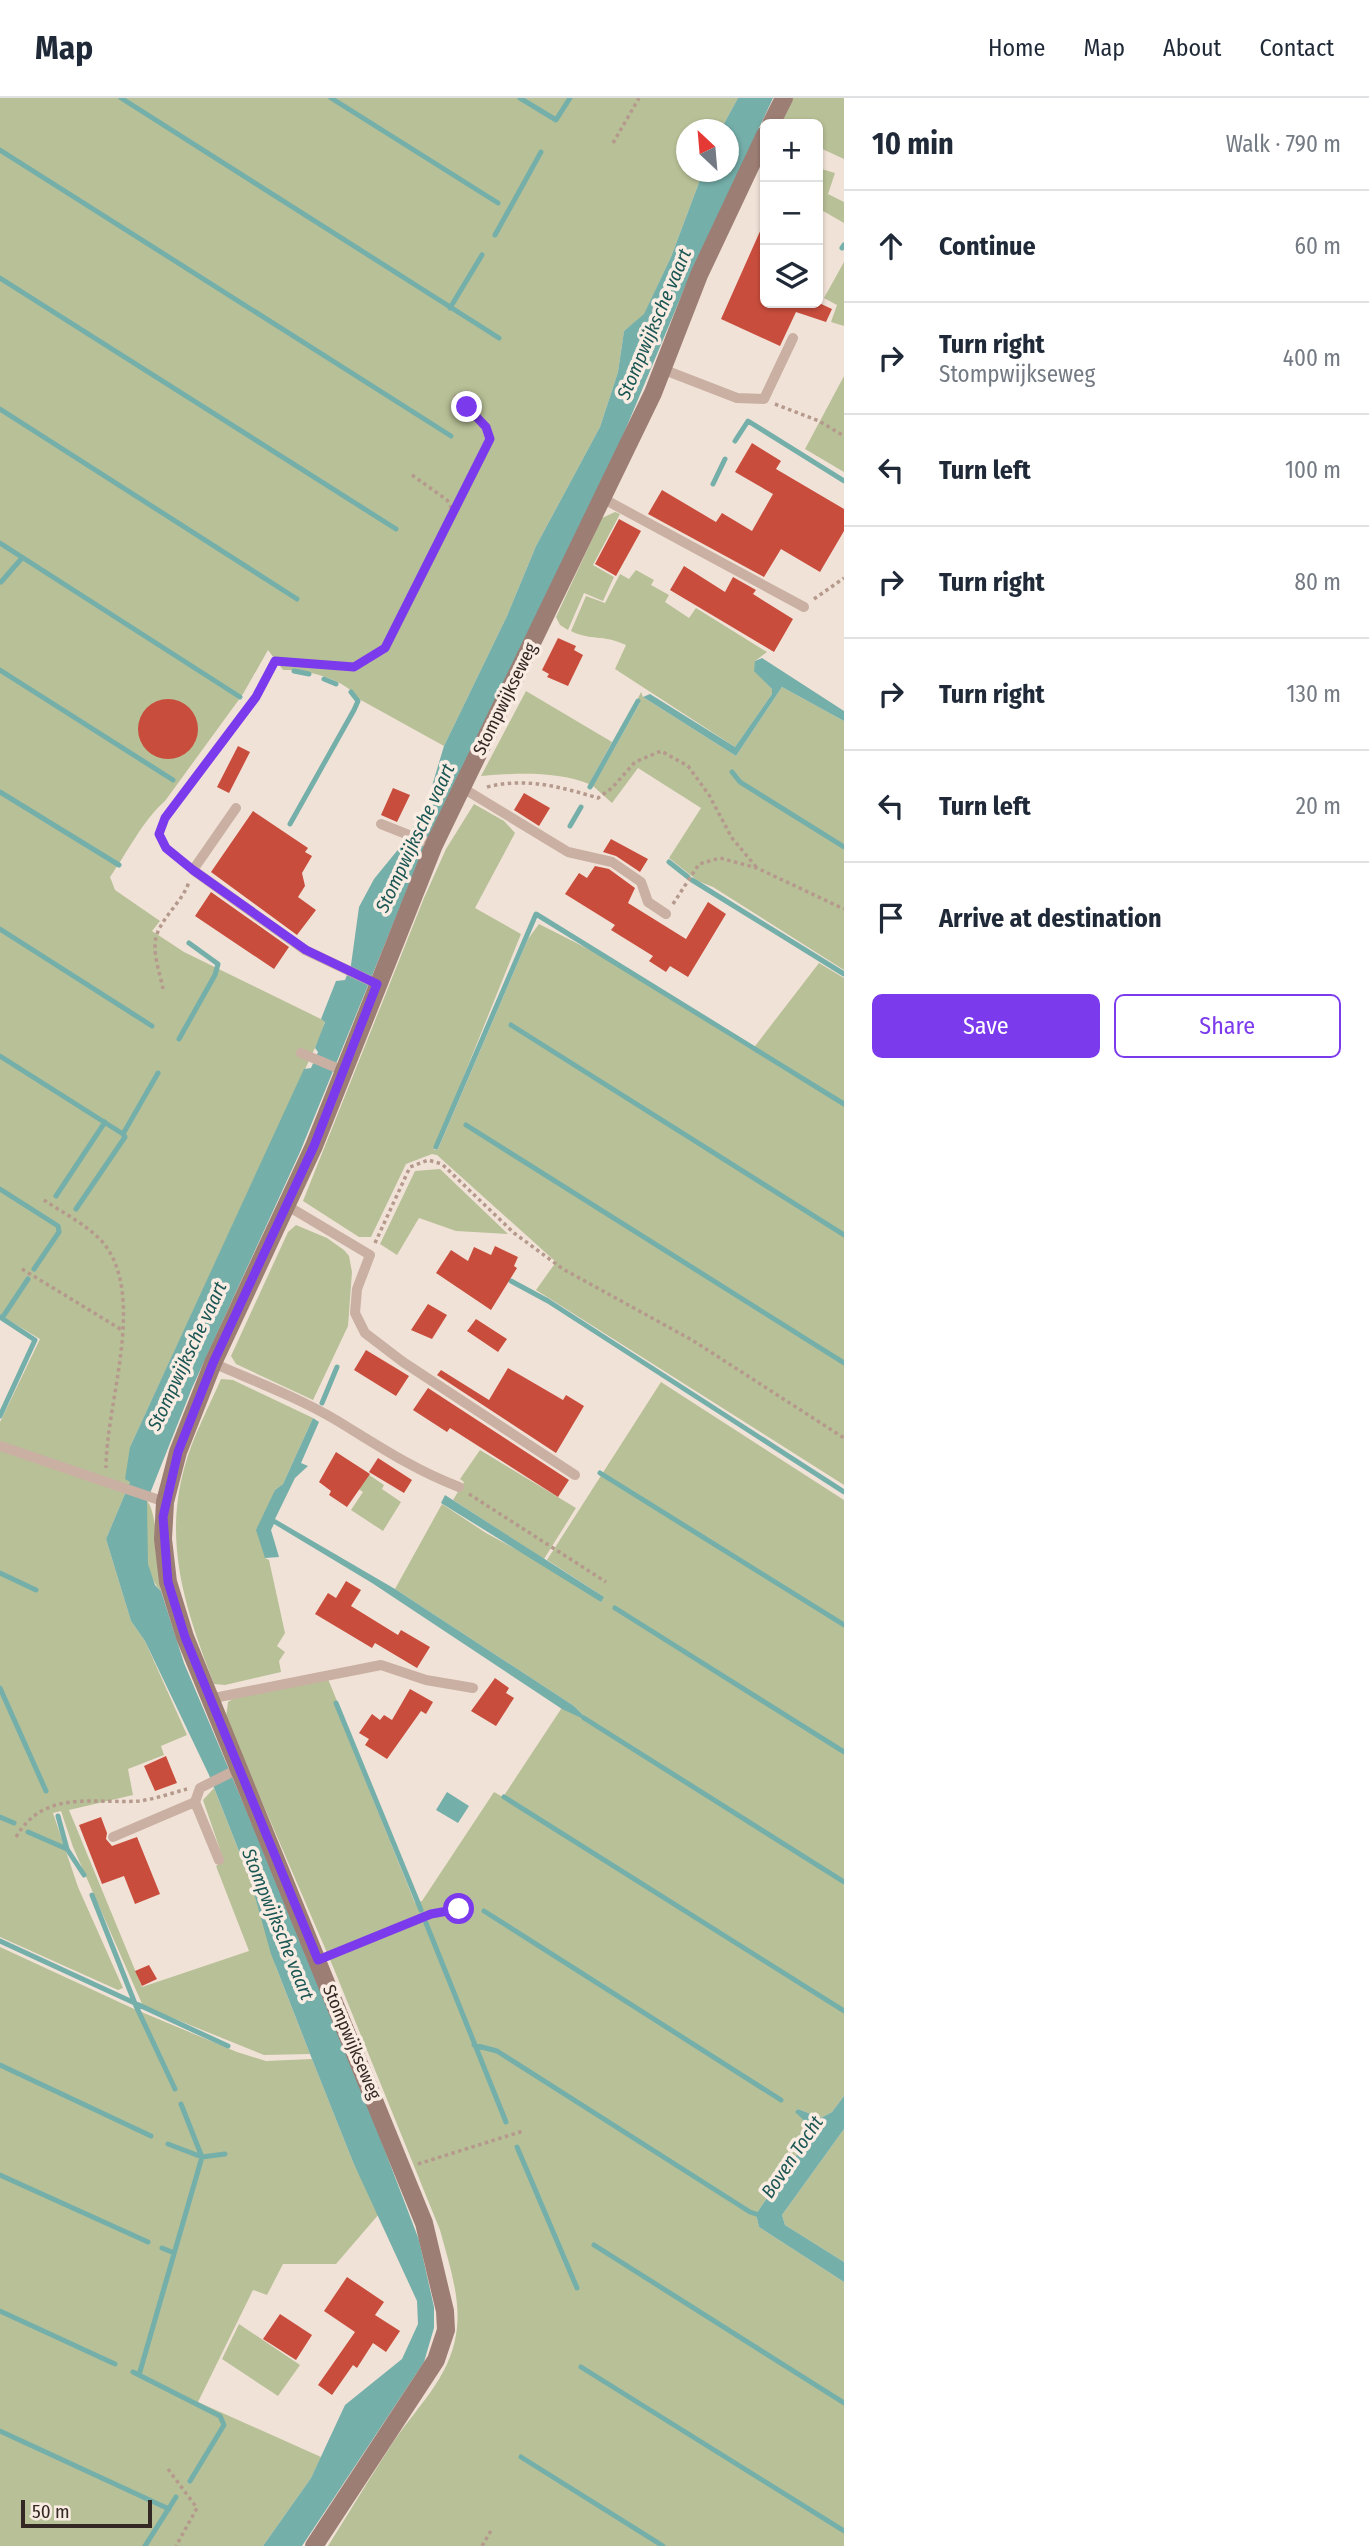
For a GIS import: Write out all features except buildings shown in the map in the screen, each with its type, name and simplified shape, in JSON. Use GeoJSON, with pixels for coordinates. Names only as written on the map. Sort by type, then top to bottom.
{"type":"FeatureCollection","features":[{"type":"Feature","properties":{"kind":"street"},"geometry":{"type":"LineString","coordinates":[[774,119],[784,98]]}},
{"type":"Feature","properties":{"kind":"street","name":"Stompwijkseweg"},"geometry":{"type":"LineString","coordinates":[[314,2546],[439,2350],[446,2330],[445,2311],[424,2223],[318,1960],[235,1771],[209,1699],[168,1582],[158,1499],[213,1363],[286,1205],[431,844],[602,498],[662,369],[705,262],[760,146]]}},
{"type":"Feature","properties":{"kind":"lane"},"geometry":{"type":"LineString","coordinates":[[662,369],[737,398],[764,399],[793,338]]}},
{"type":"Feature","properties":{"kind":"lane"},"geometry":{"type":"LineString","coordinates":[[602,498],[804,607]]}},
{"type":"Feature","properties":{"kind":"lane"},"geometry":{"type":"LineString","coordinates":[[461,787],[568,852],[612,862],[642,882],[648,902],[666,914]]}},
{"type":"Feature","properties":{"kind":"lane"},"geometry":{"type":"LineString","coordinates":[[236,808],[193,870],[306,950],[346,972],[374,983]]}},
{"type":"Feature","properties":{"kind":"lane"},"geometry":{"type":"LineString","coordinates":[[382,824],[431,844]]}},
{"type":"Feature","properties":{"kind":"lane"},"geometry":{"type":"LineString","coordinates":[[306,1055],[340,1070]]}},
{"type":"Feature","properties":{"kind":"lane"},"geometry":{"type":"LineString","coordinates":[[286,1205],[370,1255],[357,1289],[355,1313],[365,1333],[403,1362],[575,1475]]}},
{"type":"Feature","properties":{"kind":"lane"},"geometry":{"type":"LineString","coordinates":[[213,1363],[298,1400],[427,1476],[459,1487]]}},
{"type":"Feature","properties":{"kind":"lane"},"geometry":{"type":"LineString","coordinates":[[0,1446],[158,1499]]}},
{"type":"Feature","properties":{"kind":"lane"},"geometry":{"type":"LineString","coordinates":[[209,1699],[381,1665],[426,1680],[473,1688]]}},
{"type":"Feature","properties":{"kind":"lane"},"geometry":{"type":"LineString","coordinates":[[219,1860],[195,1802],[200,1788],[235,1771]]}},
{"type":"Feature","properties":{"kind":"lane"},"geometry":{"type":"LineString","coordinates":[[113,1837],[195,1802]]}},
{"type":"Feature","properties":{"kind":"path"},"geometry":{"type":"LineString","coordinates":[[613,144],[639,98]]}},
{"type":"Feature","properties":{"kind":"path"},"geometry":{"type":"LineString","coordinates":[[163,989],[155,947],[157,933],[184,896],[193,870],[166,848],[159,834],[165,818],[256,697],[275,661],[354,667],[385,648],[490,439],[486,427],[453,394]]}},
{"type":"Feature","properties":{"kind":"path"},"geometry":{"type":"LineString","coordinates":[[764,399],[819,421],[844,436]]}},
{"type":"Feature","properties":{"kind":"path"},"geometry":{"type":"LineString","coordinates":[[412,474],[447,500],[453,511]]}},
{"type":"Feature","properties":{"kind":"path"},"geometry":{"type":"LineString","coordinates":[[804,607],[844,578]]}},
{"type":"Feature","properties":{"kind":"path"},"geometry":{"type":"LineString","coordinates":[[461,787],[482,788],[512,781],[558,786],[598,798],[612,788],[635,762],[662,751],[688,766],[709,795],[732,838],[757,868]]}},
{"type":"Feature","properties":{"kind":"path"},"geometry":{"type":"LineString","coordinates":[[666,914],[699,864],[720,858],[757,868],[844,909]]}},
{"type":"Feature","properties":{"kind":"path"},"geometry":{"type":"LineString","coordinates":[[370,1255],[410,1167],[428,1160],[442,1164],[514,1233],[563,1269],[692,1340],[844,1438]]}},
{"type":"Feature","properties":{"kind":"path"},"geometry":{"type":"LineString","coordinates":[[44,1200],[104,1243],[120,1272],[123,1331],[106,1443],[106,1480]]}},
{"type":"Feature","properties":{"kind":"path"},"geometry":{"type":"LineString","coordinates":[[22,1269],[123,1331]]}},
{"type":"Feature","properties":{"kind":"path"},"geometry":{"type":"LineString","coordinates":[[459,1487],[607,1582]]}},
{"type":"Feature","properties":{"kind":"path"},"geometry":{"type":"LineString","coordinates":[[16,1837],[36,1812],[54,1804],[75,1800],[141,1801],[200,1788]]}},
{"type":"Feature","properties":{"kind":"path"},"geometry":{"type":"LineString","coordinates":[[318,1960],[431,1914],[459,1909]]}},
{"type":"Feature","properties":{"kind":"path"},"geometry":{"type":"LineString","coordinates":[[403,2169],[523,2131]]}},
{"type":"Feature","properties":{"kind":"path"},"geometry":{"type":"LineString","coordinates":[[168,2469],[197,2508],[176,2546]]}},
{"type":"Feature","properties":{"kind":"path"},"geometry":{"type":"LineString","coordinates":[[482,2546],[492,2529]]}},
{"type":"Feature","properties":{"kind":"green space"},"geometry":{"type":"Polygon","coordinates":[[[0,98],[738,98],[726,119],[676,119],[676,182],[699,182],[671,257],[644,315],[624,331],[618,372],[600,427],[536,546],[507,616],[444,746],[359,699],[335,681],[314,673],[283,670],[268,650],[243,694],[165,801],[142,827],[110,877],[115,890],[160,921],[152,931],[184,952],[325,1021],[320,1037],[130,1447],[130,1482],[106,1539],[131,1621],[145,1641],[187,1735],[161,1746],[164,1755],[128,1769],[133,1795],[69,1810],[142,1987],[249,1951],[216,1866],[224,1861],[203,1800],[214,1788],[250,1879],[276,1967],[310,2054],[264,2055],[143,2006],[73,1847],[61,1811],[53,1813],[78,1887],[123,1988],[118,1990],[0,1937],[0,1422],[40,1339],[0,1315],[0,98]]]}},
{"type":"Feature","properties":{"kind":"green space"},"geometry":{"type":"Polygon","coordinates":[[[793,98],[844,98],[844,159],[823,149],[823,119],[783,117],[793,98]]]}},
{"type":"Feature","properties":{"kind":"green space"},"geometry":{"type":"Polygon","coordinates":[[[823,169],[835,173],[828,194],[844,202],[844,223],[823,211],[823,169]]]}},
{"type":"Feature","properties":{"kind":"green space"},"geometry":{"type":"Polygon","coordinates":[[[844,262],[844,326],[831,322],[837,305],[824,298],[844,262]]]}},
{"type":"Feature","properties":{"kind":"green space"},"geometry":{"type":"Polygon","coordinates":[[[844,376],[844,472],[805,449],[844,376]]]}},
{"type":"Feature","properties":{"kind":"green space"},"geometry":{"type":"Polygon","coordinates":[[[615,512],[620,514],[593,565],[614,577],[603,601],[584,593],[568,630],[560,625],[556,617],[602,518],[615,512]]]}},
{"type":"Feature","properties":{"kind":"green space"},"geometry":{"type":"Polygon","coordinates":[[[636,570],[654,580],[651,585],[669,595],[665,602],[689,618],[696,608],[767,652],[755,661],[755,671],[772,689],[772,694],[735,747],[615,669],[626,645],[571,631],[586,596],[605,603],[620,574],[629,579],[636,570]]]}},
{"type":"Feature","properties":{"kind":"green space"},"geometry":{"type":"Polygon","coordinates":[[[782,687],[844,721],[844,970],[713,887],[698,881],[669,858],[701,808],[638,768],[612,803],[593,786],[640,703],[638,698],[641,692],[643,697],[736,756],[782,687]]]}},
{"type":"Feature","properties":{"kind":"green space"},"geometry":{"type":"Polygon","coordinates":[[[526,691],[612,742],[589,784],[550,775],[481,776],[526,691]]]}},
{"type":"Feature","properties":{"kind":"green space"},"geometry":{"type":"Polygon","coordinates":[[[474,804],[504,821],[515,833],[475,908],[521,934],[434,1150],[438,1149],[528,939],[539,924],[604,957],[752,1050],[819,963],[844,978],[844,1485],[536,1290],[556,1262],[437,1155],[432,1154],[406,1164],[371,1237],[359,1237],[303,1201],[424,898],[446,849],[474,804]]]}},
{"type":"Feature","properties":{"kind":"green space"},"geometry":{"type":"Polygon","coordinates":[[[440,1169],[508,1234],[456,1231],[419,1218],[397,1255],[380,1244],[415,1171],[440,1169]]]}},
{"type":"Feature","properties":{"kind":"green space"},"geometry":{"type":"Polygon","coordinates":[[[296,1225],[327,1238],[344,1250],[349,1256],[352,1272],[348,1326],[313,1400],[236,1364],[231,1356],[288,1232],[296,1225]]]}},
{"type":"Feature","properties":{"kind":"green space"},"geometry":{"type":"Polygon","coordinates":[[[221,1379],[233,1380],[313,1418],[283,1484],[275,1490],[265,1558],[269,1560],[285,1633],[277,1646],[285,1652],[279,1661],[281,1672],[225,1685],[214,1684],[187,1605],[177,1552],[176,1525],[178,1497],[187,1457],[221,1379]]]}},
{"type":"Feature","properties":{"kind":"green space"},"geometry":{"type":"Polygon","coordinates":[[[661,1382],[844,1500],[844,2096],[832,2112],[821,2118],[798,2109],[796,2112],[814,2130],[756,2214],[759,2227],[844,2282],[844,2546],[328,2546],[394,2441],[447,2365],[456,2335],[456,2295],[440,2230],[334,1969],[226,1718],[228,1702],[234,1698],[328,1679],[337,1701],[334,1703],[415,1903],[422,1901],[494,1792],[503,1797],[563,1706],[590,1722],[574,1706],[395,1589],[442,1504],[486,1533],[604,1597],[547,1560],[661,1382]]]}},
{"type":"Feature","properties":{"kind":"green space"},"geometry":{"type":"Polygon","coordinates":[[[480,1450],[576,1508],[544,1559],[453,1500],[464,1482],[460,1479],[480,1450]]]}},
{"type":"Feature","properties":{"kind":"green space"},"geometry":{"type":"Polygon","coordinates":[[[359,1468],[384,1485],[382,1489],[401,1502],[383,1531],[351,1510],[363,1492],[350,1483],[359,1468]]]}},
{"type":"Feature","properties":{"kind":"green space"},"geometry":{"type":"Polygon","coordinates":[[[147,1501],[151,1507],[155,1529],[161,1591],[154,1582],[147,1560],[147,1501]]]}},
{"type":"Feature","properties":{"kind":"green space"},"geometry":{"type":"Polygon","coordinates":[[[0,1947],[132,2008],[237,2052],[266,2061],[312,2059],[353,2162],[379,2214],[336,2264],[283,2264],[267,2295],[253,2290],[198,2402],[321,2457],[311,2478],[263,2546],[0,2546],[0,1947]]]}},
{"type":"Feature","properties":{"kind":"green space"},"geometry":{"type":"Polygon","coordinates":[[[844,2129],[844,2262],[785,2225],[782,2215],[844,2129]]]}},
{"type":"Feature","properties":{"kind":"green space"},"geometry":{"type":"Polygon","coordinates":[[[239,2324],[300,2365],[278,2396],[222,2359],[239,2324]]]}},
{"type":"Feature","properties":{"kind":"water"},"geometry":{"type":"Polygon","coordinates":[[[738,98],[773,98],[763,119],[760,119],[760,126],[739,171],[739,119],[726,119],[738,98]]]}},
{"type":"Feature","properties":{"kind":"water","name":"Stompwijksche vaart"},"geometry":{"type":"Polygon","coordinates":[[[699,182],[734,182],[685,287],[614,457],[429,836],[300,1152],[192,1388],[147,1501],[148,1564],[155,1585],[161,1591],[184,1663],[339,2030],[419,2240],[434,2307],[434,2328],[424,2362],[302,2546],[263,2546],[311,2478],[345,2405],[402,2359],[418,2324],[417,2301],[353,2162],[310,2054],[271,1954],[250,1879],[209,1775],[145,1641],[131,1621],[106,1539],[130,1482],[125,1479],[130,1447],[304,1069],[311,1068],[318,1052],[315,1048],[325,1022],[321,1019],[336,981],[345,980],[351,965],[359,907],[374,879],[405,841],[426,806],[444,746],[507,616],[536,546],[600,427],[618,372],[624,331],[644,314],[671,257],[699,182]]]}},
{"type":"Feature","properties":{"kind":"water"},"geometry":{"type":"Polygon","coordinates":[[[762,658],[844,711],[844,721],[782,687],[736,756],[643,697],[650,694],[735,747],[772,694],[772,689],[754,671],[755,661],[762,658]]]}},
{"type":"Feature","properties":{"kind":"water"},"geometry":{"type":"Polygon","coordinates":[[[313,1418],[319,1422],[301,1463],[308,1466],[295,1478],[275,1519],[395,1589],[574,1706],[590,1722],[562,1709],[372,1583],[274,1524],[271,1530],[279,1557],[265,1558],[256,1530],[275,1490],[283,1484],[313,1418]]]}},
{"type":"Feature","properties":{"kind":"water"},"geometry":{"type":"Polygon","coordinates":[[[445,1495],[604,1597],[601,1602],[441,1503],[445,1495]]]}},
{"type":"Feature","properties":{"kind":"water"},"geometry":{"type":"Polygon","coordinates":[[[447,1792],[469,1806],[458,1823],[436,1810],[447,1792]]]}},
{"type":"Feature","properties":{"kind":"water"},"geometry":{"type":"Polygon","coordinates":[[[844,2096],[844,2129],[782,2215],[785,2225],[844,2262],[844,2282],[759,2227],[756,2214],[814,2130],[795,2112],[798,2109],[821,2118],[832,2112],[844,2096]]]}},
{"type":"Feature","properties":{"kind":"waterway"},"geometry":{"type":"LineString","coordinates":[[121,98],[499,338]]}},
{"type":"Feature","properties":{"kind":"waterway"},"geometry":{"type":"LineString","coordinates":[[331,98],[498,203]]}},
{"type":"Feature","properties":{"kind":"waterway"},"geometry":{"type":"LineString","coordinates":[[520,98],[556,120],[570,98]]}},
{"type":"Feature","properties":{"kind":"waterway"},"geometry":{"type":"LineString","coordinates":[[0,150],[451,436]]}},
{"type":"Feature","properties":{"kind":"waterway"},"geometry":{"type":"LineString","coordinates":[[495,235],[541,152]]}},
{"type":"Feature","properties":{"kind":"waterway"},"geometry":{"type":"LineString","coordinates":[[450,308],[482,255]]}},
{"type":"Feature","properties":{"kind":"waterway"},"geometry":{"type":"LineString","coordinates":[[0,278],[396,529]]}},
{"type":"Feature","properties":{"kind":"waterway"},"geometry":{"type":"LineString","coordinates":[[0,409],[297,599]]}},
{"type":"Feature","properties":{"kind":"waterway"},"geometry":{"type":"LineString","coordinates":[[735,441],[748,421],[844,481]]}},
{"type":"Feature","properties":{"kind":"waterway"},"geometry":{"type":"LineString","coordinates":[[713,484],[725,459]]}},
{"type":"Feature","properties":{"kind":"waterway"},"geometry":{"type":"LineString","coordinates":[[0,543],[240,697]]}},
{"type":"Feature","properties":{"kind":"waterway"},"geometry":{"type":"LineString","coordinates":[[1,582],[22,558]]}},
{"type":"Feature","properties":{"kind":"waterway"},"geometry":{"type":"LineString","coordinates":[[0,670],[173,780]]}},
{"type":"Feature","properties":{"kind":"waterway"},"geometry":{"type":"LineString","coordinates":[[294,671],[309,674]]}},
{"type":"Feature","properties":{"kind":"waterway"},"geometry":{"type":"LineString","coordinates":[[324,679],[336,684]]}},
{"type":"Feature","properties":{"kind":"waterway"},"geometry":{"type":"LineString","coordinates":[[290,824],[354,710],[358,701],[351,692]]}},
{"type":"Feature","properties":{"kind":"waterway"},"geometry":{"type":"LineString","coordinates":[[590,787],[638,701]]}},
{"type":"Feature","properties":{"kind":"waterway"},"geometry":{"type":"LineString","coordinates":[[732,772],[740,782],[844,847]]}},
{"type":"Feature","properties":{"kind":"waterway"},"geometry":{"type":"LineString","coordinates":[[0,792],[119,865]]}},
{"type":"Feature","properties":{"kind":"waterway"},"geometry":{"type":"LineString","coordinates":[[570,826],[581,807]]}},
{"type":"Feature","properties":{"kind":"waterway"},"geometry":{"type":"LineString","coordinates":[[669,862],[688,877]]}},
{"type":"Feature","properties":{"kind":"waterway"},"geometry":{"type":"LineString","coordinates":[[692,880],[844,974]]}},
{"type":"Feature","properties":{"kind":"waterway"},"geometry":{"type":"LineString","coordinates":[[436,1147],[536,914],[844,1104]]}},
{"type":"Feature","properties":{"kind":"waterway"},"geometry":{"type":"LineString","coordinates":[[0,929],[152,1026]]}},
{"type":"Feature","properties":{"kind":"waterway"},"geometry":{"type":"LineString","coordinates":[[179,1039],[215,975],[218,964],[189,943]]}},
{"type":"Feature","properties":{"kind":"waterway"},"geometry":{"type":"LineString","coordinates":[[511,1025],[844,1235]]}},
{"type":"Feature","properties":{"kind":"waterway"},"geometry":{"type":"LineString","coordinates":[[0,1056],[123,1134],[158,1073]]}},
{"type":"Feature","properties":{"kind":"waterway"},"geometry":{"type":"LineString","coordinates":[[56,1196],[105,1122]]}},
{"type":"Feature","properties":{"kind":"waterway"},"geometry":{"type":"LineString","coordinates":[[466,1125],[844,1363]]}},
{"type":"Feature","properties":{"kind":"waterway"},"geometry":{"type":"LineString","coordinates":[[76,1209],[125,1137],[123,1134]]}},
{"type":"Feature","properties":{"kind":"waterway"},"geometry":{"type":"LineString","coordinates":[[0,1189],[58,1226],[59,1232],[34,1269]]}},
{"type":"Feature","properties":{"kind":"waterway"},"geometry":{"type":"LineString","coordinates":[[2,1318],[28,1279]]}},
{"type":"Feature","properties":{"kind":"waterway"},"geometry":{"type":"LineString","coordinates":[[511,1281],[548,1301],[844,1492]]}},
{"type":"Feature","properties":{"kind":"waterway"},"geometry":{"type":"LineString","coordinates":[[0,1317],[35,1340],[0,1416]]}},
{"type":"Feature","properties":{"kind":"waterway"},"geometry":{"type":"LineString","coordinates":[[322,1403],[337,1367]]}},
{"type":"Feature","properties":{"kind":"waterway"},"geometry":{"type":"LineString","coordinates":[[600,1473],[844,1625]]}},
{"type":"Feature","properties":{"kind":"waterway"},"geometry":{"type":"LineString","coordinates":[[0,1573],[36,1590]]}},
{"type":"Feature","properties":{"kind":"waterway"},"geometry":{"type":"LineString","coordinates":[[615,1608],[844,1752]]}},
{"type":"Feature","properties":{"kind":"waterway"},"geometry":{"type":"LineString","coordinates":[[0,1688],[46,1791]]}},
{"type":"Feature","properties":{"kind":"waterway"},"geometry":{"type":"LineString","coordinates":[[336,1703],[421,1910]]}},
{"type":"Feature","properties":{"kind":"waterway"},"geometry":{"type":"LineString","coordinates":[[584,1718],[844,1882]]}},
{"type":"Feature","properties":{"kind":"waterway"},"geometry":{"type":"LineString","coordinates":[[504,1797],[844,2011]]}},
{"type":"Feature","properties":{"kind":"waterway"},"geometry":{"type":"LineString","coordinates":[[58,1816],[67,1849],[84,1875]]}},
{"type":"Feature","properties":{"kind":"waterway"},"geometry":{"type":"LineString","coordinates":[[0,1817],[14,1823]]}},
{"type":"Feature","properties":{"kind":"waterway"},"geometry":{"type":"LineString","coordinates":[[28,1832],[67,1849]]}},
{"type":"Feature","properties":{"kind":"waterway"},"geometry":{"type":"LineString","coordinates":[[92,1895],[136,2006],[175,2089]]}},
{"type":"Feature","properties":{"kind":"waterway"},"geometry":{"type":"LineString","coordinates":[[484,1911],[781,2100]]}},
{"type":"Feature","properties":{"kind":"waterway"},"geometry":{"type":"LineString","coordinates":[[426,1923],[506,2122]]}},
{"type":"Feature","properties":{"kind":"waterway"},"geometry":{"type":"LineString","coordinates":[[0,1941],[228,2046]]}},
{"type":"Feature","properties":{"kind":"waterway"},"geometry":{"type":"LineString","coordinates":[[474,2045],[497,2051],[750,2212],[762,2216]]}},
{"type":"Feature","properties":{"kind":"waterway"},"geometry":{"type":"LineString","coordinates":[[0,2065],[151,2136]]}},
{"type":"Feature","properties":{"kind":"waterway"},"geometry":{"type":"LineString","coordinates":[[139,2375],[202,2157],[181,2104]]}},
{"type":"Feature","properties":{"kind":"waterway"},"geometry":{"type":"LineString","coordinates":[[168,2144],[202,2157],[225,2154]]}},
{"type":"Feature","properties":{"kind":"waterway"},"geometry":{"type":"LineString","coordinates":[[517,2147],[577,2288]]}},
{"type":"Feature","properties":{"kind":"waterway"},"geometry":{"type":"LineString","coordinates":[[0,2175],[148,2242]]}},
{"type":"Feature","properties":{"kind":"waterway"},"geometry":{"type":"LineString","coordinates":[[594,2245],[844,2403]]}},
{"type":"Feature","properties":{"kind":"waterway"},"geometry":{"type":"LineString","coordinates":[[162,2248],[174,2253]]}},
{"type":"Feature","properties":{"kind":"waterway"},"geometry":{"type":"LineString","coordinates":[[0,2311],[115,2364]]}},
{"type":"Feature","properties":{"kind":"waterway"},"geometry":{"type":"LineString","coordinates":[[581,2367],[844,2531]]}},
{"type":"Feature","properties":{"kind":"waterway"},"geometry":{"type":"LineString","coordinates":[[133,2372],[220,2416],[224,2425],[190,2481]]}},
{"type":"Feature","properties":{"kind":"waterway"},"geometry":{"type":"LineString","coordinates":[[0,2431],[169,2509]]}},
{"type":"Feature","properties":{"kind":"waterway"},"geometry":{"type":"LineString","coordinates":[[521,2457],[663,2546]]}},
{"type":"Feature","properties":{"kind":"waterway"},"geometry":{"type":"LineString","coordinates":[[145,2546],[176,2497]]}},
{"type":"Feature","properties":{"kind":"route"},"geometry":{"type":"LineString","coordinates":[[459,1909],[431,1914],[318,1960],[200,1678],[174,1604],[164,1561],[163,1517],[164,1502],[178,1452],[213,1363],[314,1146],[377,984],[346,972],[306,950],[193,870],[166,848],[159,834],[165,818],[256,697],[275,661],[354,667],[385,648],[490,439],[486,427],[467,407]]}},
{"type":"Feature","properties":{"kind":"water label","name":"Boven Tocht"},"geometry":{"type":"Point","coordinates":[792,2157]}}]}
